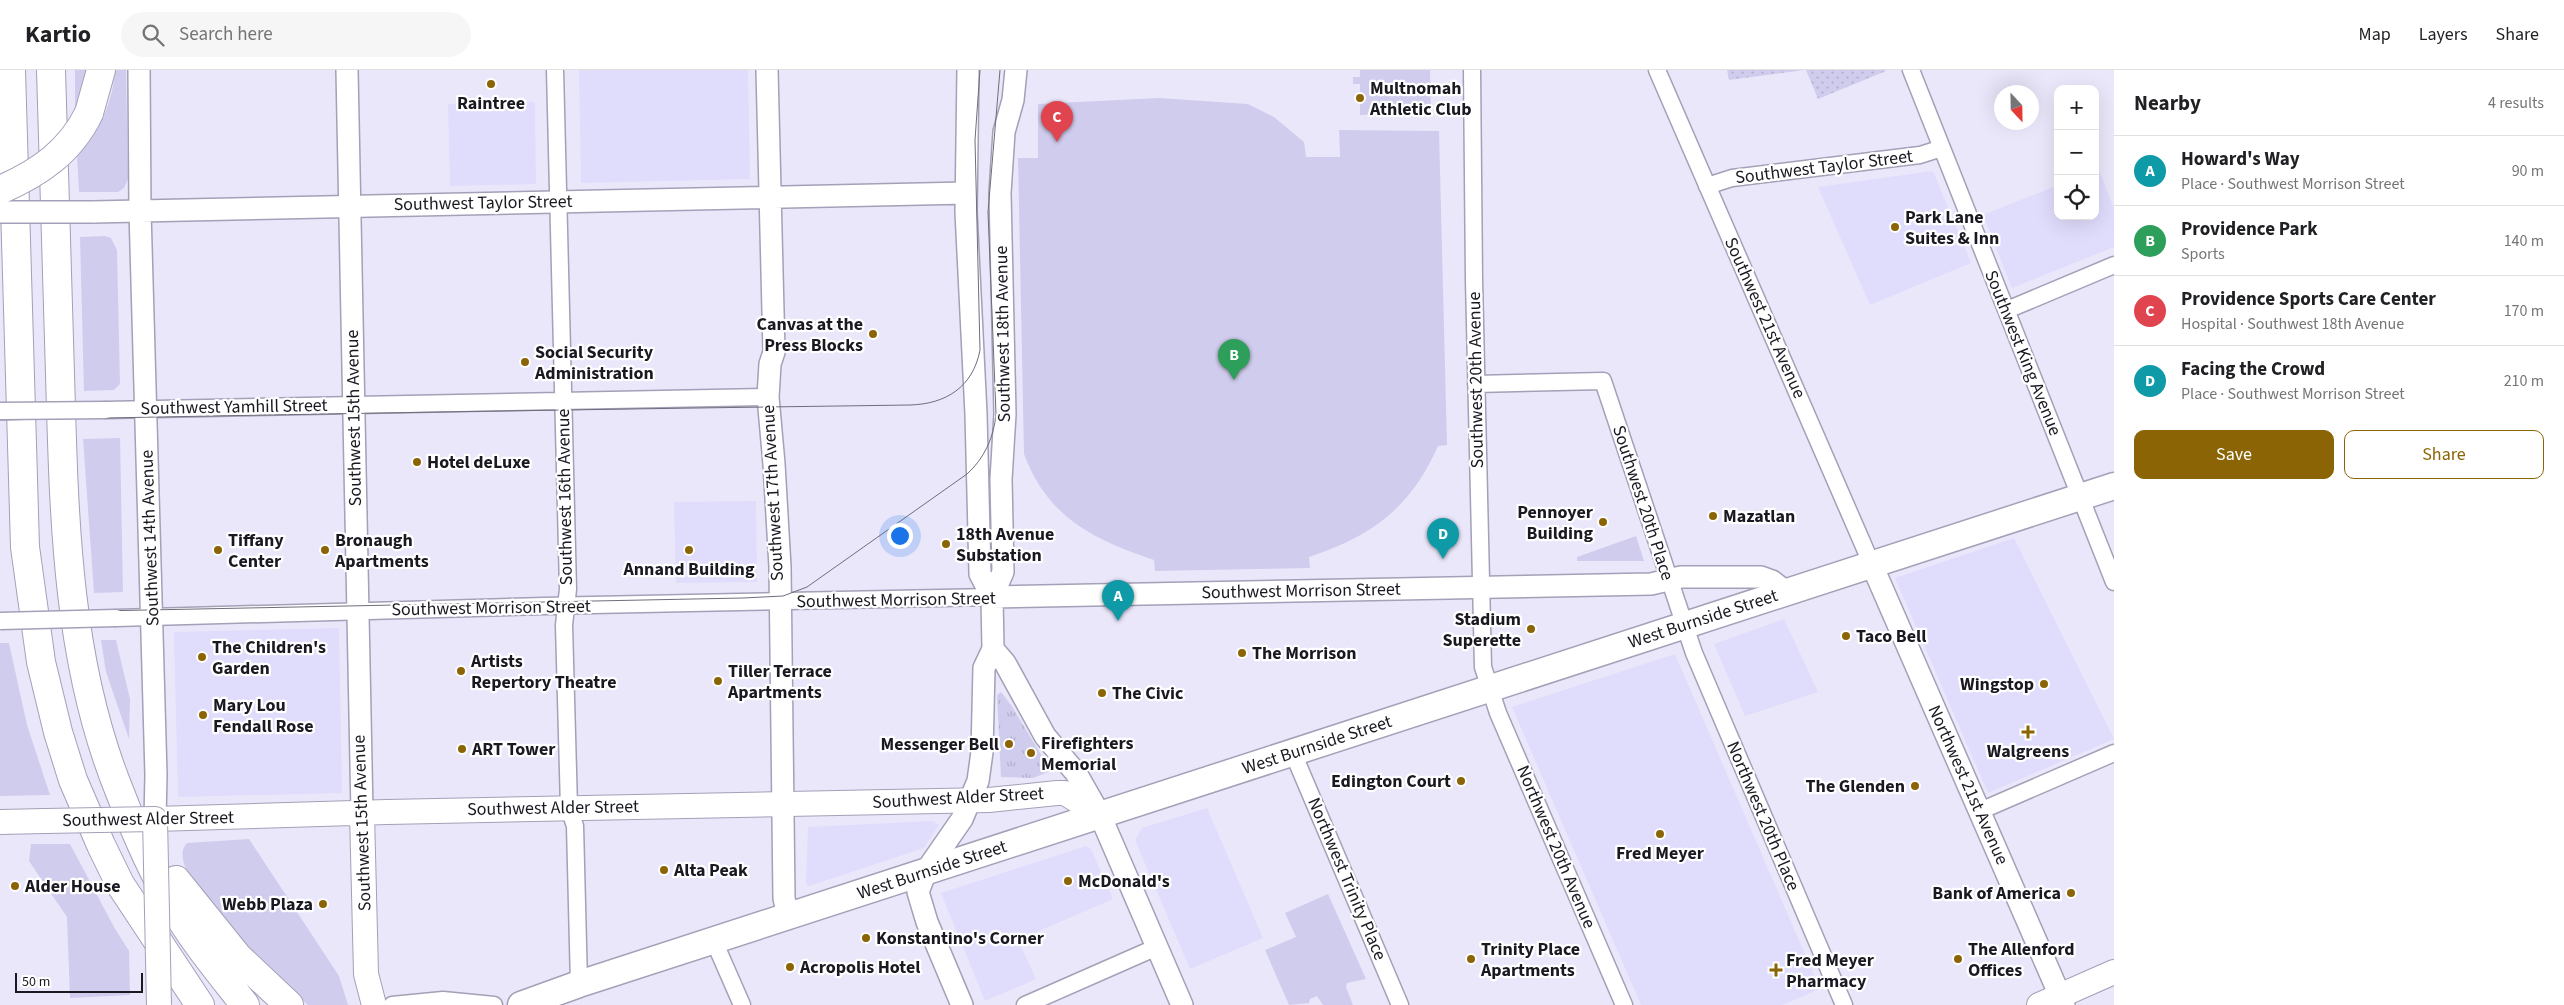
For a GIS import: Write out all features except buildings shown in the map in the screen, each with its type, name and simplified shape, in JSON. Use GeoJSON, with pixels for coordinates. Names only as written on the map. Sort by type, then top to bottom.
{"type":"FeatureCollection","features":[{"type":"Feature","properties":{"kind":"highway"},"geometry":{"type":"LineString","coordinates":[[11,70],[25,547],[41,662],[70,772],[100,845],[120,884],[200,1005]]}},
{"type":"Feature","properties":{"kind":"highway"},"geometry":{"type":"LineString","coordinates":[[51,70],[62,446],[69,575],[82,661],[96,719],[118,789],[173,906],[210,960],[245,1005]]}},
{"type":"Feature","properties":{"kind":"highway"},"geometry":{"type":"LineString","coordinates":[[0,190],[34,173],[56,157],[73,140],[90,113],[101,70]]}},
{"type":"Feature","properties":{"kind":"highway"},"geometry":{"type":"LineString","coordinates":[[118,789],[179,885],[214,930],[261,980],[288,1005]]}},
{"type":"Feature","properties":{"kind":"main road","name":"West Burnside Street"},"geometry":{"type":"LineString","coordinates":[[522,1005],[579,984],[2114,486]]}},
{"type":"Feature","properties":{"kind":"main road","name":"Southwest Alder Street"},"geometry":{"type":"LineString","coordinates":[[0,822],[1017,799],[1065,793],[1100,815]]}},
{"type":"Feature","properties":{"kind":"main road","name":"Southwest 15th Avenue"},"geometry":{"type":"LineString","coordinates":[[362,813],[366,974],[374,1005]]}},
{"type":"Feature","properties":{"kind":"main road","name":"Southwest 14th Avenue"},"geometry":{"type":"LineString","coordinates":[[159,1005],[166,819]]}},
{"type":"Feature","properties":{"kind":"main road"},"geometry":{"type":"LineString","coordinates":[[2054,1002],[2114,972]]}},
{"type":"Feature","properties":{"kind":"street","name":"Southwest 14th Avenue"},"geometry":{"type":"LineString","coordinates":[[139,70],[140,211],[156,775],[166,819]]}},
{"type":"Feature","properties":{"kind":"street","name":"Southwest 15th Avenue"},"geometry":{"type":"LineString","coordinates":[[347,70],[362,813]]}},
{"type":"Feature","properties":{"kind":"street","name":"Southwest 16th Avenue"},"geometry":{"type":"LineString","coordinates":[[555,70],[568,589],[564,625],[569,808],[575,826],[579,984]]}},
{"type":"Feature","properties":{"kind":"street","name":"Southwest 17th Avenue"},"geometry":{"type":"LineString","coordinates":[[766,70],[774,352],[770,364],[768,397],[774,464],[780,602],[784,898],[788,917]]}},
{"type":"Feature","properties":{"kind":"street","name":"Southwest 18th Avenue"},"geometry":{"type":"LineString","coordinates":[[968,70],[966,194],[976,414],[980,574],[992,597]]}},
{"type":"Feature","properties":{"kind":"street","name":"Southwest 18th Avenue"},"geometry":{"type":"LineString","coordinates":[[962,1005],[919,898],[920,885],[926,871],[958,826],[978,781],[983,737],[984,668],[993,649],[992,597],[1003,572],[1001,480],[1005,414],[1001,174],[1004,132],[1013,100],[1016,70]]}},
{"type":"Feature","properties":{"kind":"street","name":"Southwest 20th Avenue"},"geometry":{"type":"LineString","coordinates":[[1472,70],[1480,587],[1483,667],[1490,689]]}},
{"type":"Feature","properties":{"kind":"street","name":"Southwest 21st Avenue"},"geometry":{"type":"LineString","coordinates":[[1657,70],[1872,565]]}},
{"type":"Feature","properties":{"kind":"street","name":"Southwest King Avenue"},"geometry":{"type":"LineString","coordinates":[[1911,70],[2080,496],[2086,518],[2114,582]]}},
{"type":"Feature","properties":{"kind":"street","name":"Southwest Taylor Street"},"geometry":{"type":"LineString","coordinates":[[1707,186],[1732,178],[1920,155],[1942,148]]}},
{"type":"Feature","properties":{"kind":"street","name":"Southwest Taylor Street"},"geometry":{"type":"LineString","coordinates":[[0,212],[93,212],[966,194]]}},
{"type":"Feature","properties":{"kind":"street"},"geometry":{"type":"LineString","coordinates":[[2007,310],[2114,266]]}},
{"type":"Feature","properties":{"kind":"street","name":"Southwest 20th Place"},"geometry":{"type":"LineString","coordinates":[[1476,384],[1602,381],[1684,625]]}},
{"type":"Feature","properties":{"kind":"street","name":"Southwest Yamhill Street"},"geometry":{"type":"LineString","coordinates":[[0,411],[768,397]]}},
{"type":"Feature","properties":{"kind":"street","name":"Northwest 21st Avenue"},"geometry":{"type":"LineString","coordinates":[[1872,565],[1980,811],[2054,1002]]}},
{"type":"Feature","properties":{"kind":"street","name":"Southwest Morrison Street"},"geometry":{"type":"LineString","coordinates":[[0,621],[566,606],[1651,584],[1681,577],[1761,577],[1772,581],[1786,592]]}},
{"type":"Feature","properties":{"kind":"street","name":"Northwest 20th Place"},"geometry":{"type":"LineString","coordinates":[[1684,625],[1695,657],[1844,1005]]}},
{"type":"Feature","properties":{"kind":"street"},"geometry":{"type":"LineString","coordinates":[[993,649],[1004,663],[1045,736],[1076,773],[1100,815],[1182,1005]]}},
{"type":"Feature","properties":{"kind":"street","name":"Northwest 20th Avenue"},"geometry":{"type":"LineString","coordinates":[[1490,689],[1498,713],[1624,1005]]}},
{"type":"Feature","properties":{"kind":"street","name":"Northwest Trinity Place"},"geometry":{"type":"LineString","coordinates":[[1293,753],[1400,1005]]}},
{"type":"Feature","properties":{"kind":"street"},"geometry":{"type":"LineString","coordinates":[[1980,811],[2114,753]]}},
{"type":"Feature","properties":{"kind":"street"},"geometry":{"type":"LineString","coordinates":[[714,941],[742,1005]]}},
{"type":"Feature","properties":{"kind":"street"},"geometry":{"type":"LineString","coordinates":[[1025,1005],[1157,947]]}},
{"type":"Feature","properties":{"kind":"street"},"geometry":{"type":"LineString","coordinates":[[392,1005],[443,1000],[494,1005]]}},
{"type":"Feature","properties":{"kind":"shaded area"},"geometry":{"type":"Polygon","coordinates":[[[579,70],[748,70],[750,179],[581,183],[579,70]]]}},
{"type":"Feature","properties":{"kind":"shaded area"},"geometry":{"type":"Polygon","coordinates":[[[535,102],[536,184],[450,186],[448,104],[535,102]]]}},
{"type":"Feature","properties":{"kind":"shaded area","name":"Park Lane Suites & Inn"},"geometry":{"type":"Polygon","coordinates":[[[2099,170],[2114,208],[2114,247],[2012,288],[1983,215],[2054,187],[2054,220],[2099,220],[2099,170]]]}},
{"type":"Feature","properties":{"kind":"shaded area","name":"Park Lane Suites & Inn"},"geometry":{"type":"Polygon","coordinates":[[[1933,171],[1971,263],[1870,305],[1818,187],[1933,171]]]}},
{"type":"Feature","properties":{"kind":"shaded area"},"geometry":{"type":"Polygon","coordinates":[[[756,501],[757,582],[676,583],[674,502],[756,501]]]}},
{"type":"Feature","properties":{"kind":"shaded area"},"geometry":{"type":"Polygon","coordinates":[[[2014,538],[2114,739],[1988,793],[1895,578],[2014,538]]]}},
{"type":"Feature","properties":{"kind":"shaded area"},"geometry":{"type":"Polygon","coordinates":[[[1784,619],[1818,692],[1745,716],[1714,644],[1784,619]]]}},
{"type":"Feature","properties":{"kind":"shaded area"},"geometry":{"type":"Polygon","coordinates":[[[339,628],[342,793],[178,797],[174,632],[339,628]]]}},
{"type":"Feature","properties":{"kind":"shaded area","name":"Fred Meyer"},"geometry":{"type":"Polygon","coordinates":[[[1675,654],[1820,989],[1782,1005],[1641,1005],[1512,707],[1675,654]]]}},
{"type":"Feature","properties":{"kind":"shaded area"},"geometry":{"type":"Polygon","coordinates":[[[1207,808],[1263,938],[1190,969],[1135,840],[1142,828],[1207,808]]]}},
{"type":"Feature","properties":{"kind":"shaded area"},"geometry":{"type":"Polygon","coordinates":[[[933,821],[939,825],[924,848],[809,886],[806,884],[808,827],[933,821]]]}},
{"type":"Feature","properties":{"kind":"shaded area"},"geometry":{"type":"Polygon","coordinates":[[[1086,846],[1091,849],[1113,899],[1018,940],[1036,979],[985,1001],[941,893],[1086,846]]]}},
{"type":"Feature","properties":{"kind":"green space"},"geometry":{"type":"Polygon","coordinates":[[[75,70],[93,70],[75,123],[75,70]]]}},
{"type":"Feature","properties":{"kind":"green space"},"geometry":{"type":"Polygon","coordinates":[[[115,70],[126,70],[128,179],[124,188],[118,192],[79,192],[77,156],[92,137],[104,116],[114,82],[115,70]]]}},
{"type":"Feature","properties":{"kind":"green space"},"geometry":{"type":"Polygon","coordinates":[[[1360,70],[1430,70],[1431,113],[1360,115],[1360,84],[1353,84],[1353,77],[1360,77],[1360,70]]]}},
{"type":"Feature","properties":{"kind":"green space"},"geometry":{"type":"Polygon","coordinates":[[[1727,70],[1804,70],[1729,80],[1727,70]]]}},
{"type":"Feature","properties":{"kind":"green space"},"geometry":{"type":"Polygon","coordinates":[[[1806,70],[1885,70],[1886,71],[1818,99],[1806,70]]]}},
{"type":"Feature","properties":{"kind":"green space"},"geometry":{"type":"Polygon","coordinates":[[[1159,98],[1248,104],[1274,117],[1304,142],[1306,157],[1340,157],[1339,130],[1439,131],[1447,445],[1438,446],[1415,486],[1387,516],[1371,529],[1352,539],[1332,549],[1309,557],[1310,568],[1155,571],[1154,560],[1112,544],[1093,534],[1059,510],[1034,476],[1024,454],[1018,158],[1038,158],[1038,104],[1159,98]]]}},
{"type":"Feature","properties":{"kind":"green space"},"geometry":{"type":"Polygon","coordinates":[[[105,236],[111,238],[117,250],[120,384],[114,390],[84,391],[80,237],[105,236]]]}},
{"type":"Feature","properties":{"kind":"green space"},"geometry":{"type":"Polygon","coordinates":[[[120,438],[123,592],[94,593],[83,439],[120,438]]]}},
{"type":"Feature","properties":{"kind":"green space"},"geometry":{"type":"Polygon","coordinates":[[[1636,536],[1644,561],[1577,561],[1577,557],[1636,536]]]}},
{"type":"Feature","properties":{"kind":"green space"},"geometry":{"type":"Polygon","coordinates":[[[101,640],[116,640],[130,699],[129,739],[106,672],[101,640]]]}},
{"type":"Feature","properties":{"kind":"green space"},"geometry":{"type":"Polygon","coordinates":[[[0,643],[9,643],[27,725],[50,795],[0,796],[0,643]]]}},
{"type":"Feature","properties":{"kind":"green space"},"geometry":{"type":"Polygon","coordinates":[[[1001,692],[1051,771],[1033,778],[1001,777],[997,695],[1001,692]]]}},
{"type":"Feature","properties":{"kind":"green space"},"geometry":{"type":"Polygon","coordinates":[[[249,839],[339,976],[348,1005],[308,1005],[252,953],[206,902],[190,878],[183,857],[187,843],[249,839]]]}},
{"type":"Feature","properties":{"kind":"green space"},"geometry":{"type":"Polygon","coordinates":[[[31,844],[70,844],[114,927],[129,951],[130,995],[70,998],[67,917],[29,861],[31,844]]]}},
{"type":"Feature","properties":{"kind":"green space"},"geometry":{"type":"Polygon","coordinates":[[[1328,894],[1366,979],[1347,983],[1346,987],[1353,1005],[1323,1005],[1317,996],[1310,999],[1309,1003],[1289,1005],[1265,950],[1296,937],[1285,913],[1328,894]]]}},
{"type":"Feature","properties":{"kind":"tram line"},"geometry":{"type":"LineString","coordinates":[[0,420],[910,405],[935,401],[956,391],[964,383],[971,374],[980,350],[975,140],[980,70]]}},
{"type":"Feature","properties":{"kind":"tram line"},"geometry":{"type":"LineString","coordinates":[[0,613],[743,598],[783,596],[807,587],[967,474],[983,454],[993,431],[996,414],[988,212],[1000,70]]}},
{"type":"Feature","properties":{"kind":"place","name":"Raintree"},"geometry":{"type":"Point","coordinates":[491,84]}},
{"type":"Feature","properties":{"kind":"place","name":"Multnomah Athletic Club"},"geometry":{"type":"Point","coordinates":[1360,98]}},
{"type":"Feature","properties":{"kind":"place","name":"Providence Sports Care Center"},"geometry":{"type":"Point","coordinates":[1057,142]}},
{"type":"Feature","properties":{"kind":"place","name":"Park Lane Suites & Inn"},"geometry":{"type":"Point","coordinates":[1895,227]}},
{"type":"Feature","properties":{"kind":"place","name":"Canvas at the Press Blocks"},"geometry":{"type":"Point","coordinates":[873,334]}},
{"type":"Feature","properties":{"kind":"place","name":"Social Security Administration"},"geometry":{"type":"Point","coordinates":[525,362]}},
{"type":"Feature","properties":{"kind":"place","name":"Providence Park"},"geometry":{"type":"Point","coordinates":[1234,380]}},
{"type":"Feature","properties":{"kind":"place","name":"Hotel deLuxe"},"geometry":{"type":"Point","coordinates":[417,462]}},
{"type":"Feature","properties":{"kind":"place","name":"Mazatlan"},"geometry":{"type":"Point","coordinates":[1713,516]}},
{"type":"Feature","properties":{"kind":"place","name":"Pennoyer Building"},"geometry":{"type":"Point","coordinates":[1603,522]}},
{"type":"Feature","properties":{"kind":"place","name":"18th Avenue Substation"},"geometry":{"type":"Point","coordinates":[946,544]}},
{"type":"Feature","properties":{"kind":"place","name":"Tiffany Center"},"geometry":{"type":"Point","coordinates":[218,550]}},
{"type":"Feature","properties":{"kind":"place","name":"Bronaugh Apartments"},"geometry":{"type":"Point","coordinates":[325,550]}},
{"type":"Feature","properties":{"kind":"place","name":"Annand Building"},"geometry":{"type":"Point","coordinates":[689,550]}},
{"type":"Feature","properties":{"kind":"place","name":"Facing the Crowd"},"geometry":{"type":"Point","coordinates":[1443,559]}},
{"type":"Feature","properties":{"kind":"place","name":"Howard's Way"},"geometry":{"type":"Point","coordinates":[1118,621]}},
{"type":"Feature","properties":{"kind":"place","name":"Stadium Superette"},"geometry":{"type":"Point","coordinates":[1531,629]}},
{"type":"Feature","properties":{"kind":"place","name":"Taco Bell"},"geometry":{"type":"Point","coordinates":[1846,636]}},
{"type":"Feature","properties":{"kind":"place","name":"The Morrison"},"geometry":{"type":"Point","coordinates":[1242,653]}},
{"type":"Feature","properties":{"kind":"place","name":"The Children's Garden"},"geometry":{"type":"Point","coordinates":[202,657]}},
{"type":"Feature","properties":{"kind":"place","name":"Artists Repertory Theatre"},"geometry":{"type":"Point","coordinates":[461,671]}},
{"type":"Feature","properties":{"kind":"place","name":"Tiller Terrace Apartments"},"geometry":{"type":"Point","coordinates":[718,681]}},
{"type":"Feature","properties":{"kind":"place","name":"Wingstop"},"geometry":{"type":"Point","coordinates":[2044,684]}},
{"type":"Feature","properties":{"kind":"place","name":"The Civic"},"geometry":{"type":"Point","coordinates":[1102,693]}},
{"type":"Feature","properties":{"kind":"place","name":"Mary Lou Fendall Rose"},"geometry":{"type":"Point","coordinates":[203,715]}},
{"type":"Feature","properties":{"kind":"place","name":"Walgreens"},"geometry":{"type":"Point","coordinates":[2028,732]}},
{"type":"Feature","properties":{"kind":"place","name":"Messenger Bell"},"geometry":{"type":"Point","coordinates":[1009,744]}},
{"type":"Feature","properties":{"kind":"place","name":"ART Tower"},"geometry":{"type":"Point","coordinates":[462,749]}},
{"type":"Feature","properties":{"kind":"place","name":"Firefighters Memorial"},"geometry":{"type":"Point","coordinates":[1031,753]}},
{"type":"Feature","properties":{"kind":"place","name":"Edington Court"},"geometry":{"type":"Point","coordinates":[1461,781]}},
{"type":"Feature","properties":{"kind":"place","name":"The Glenden"},"geometry":{"type":"Point","coordinates":[1915,786]}},
{"type":"Feature","properties":{"kind":"place","name":"Fred Meyer"},"geometry":{"type":"Point","coordinates":[1660,834]}},
{"type":"Feature","properties":{"kind":"place","name":"Alta Peak"},"geometry":{"type":"Point","coordinates":[664,870]}},
{"type":"Feature","properties":{"kind":"place","name":"McDonald's"},"geometry":{"type":"Point","coordinates":[1068,881]}},
{"type":"Feature","properties":{"kind":"place","name":"Alder House"},"geometry":{"type":"Point","coordinates":[15,886]}},
{"type":"Feature","properties":{"kind":"place","name":"Bank of America"},"geometry":{"type":"Point","coordinates":[2071,893]}},
{"type":"Feature","properties":{"kind":"place","name":"Webb Plaza"},"geometry":{"type":"Point","coordinates":[323,904]}},
{"type":"Feature","properties":{"kind":"place","name":"Konstantino's Corner"},"geometry":{"type":"Point","coordinates":[866,938]}},
{"type":"Feature","properties":{"kind":"place","name":"Trinity Place Apartments"},"geometry":{"type":"Point","coordinates":[1471,959]}},
{"type":"Feature","properties":{"kind":"place","name":"The Allenford Offices"},"geometry":{"type":"Point","coordinates":[1958,959]}},
{"type":"Feature","properties":{"kind":"place","name":"Acropolis Hotel"},"geometry":{"type":"Point","coordinates":[790,967]}},
{"type":"Feature","properties":{"kind":"place","name":"Fred Meyer Pharmacy"},"geometry":{"type":"Point","coordinates":[1776,970]}}]}
